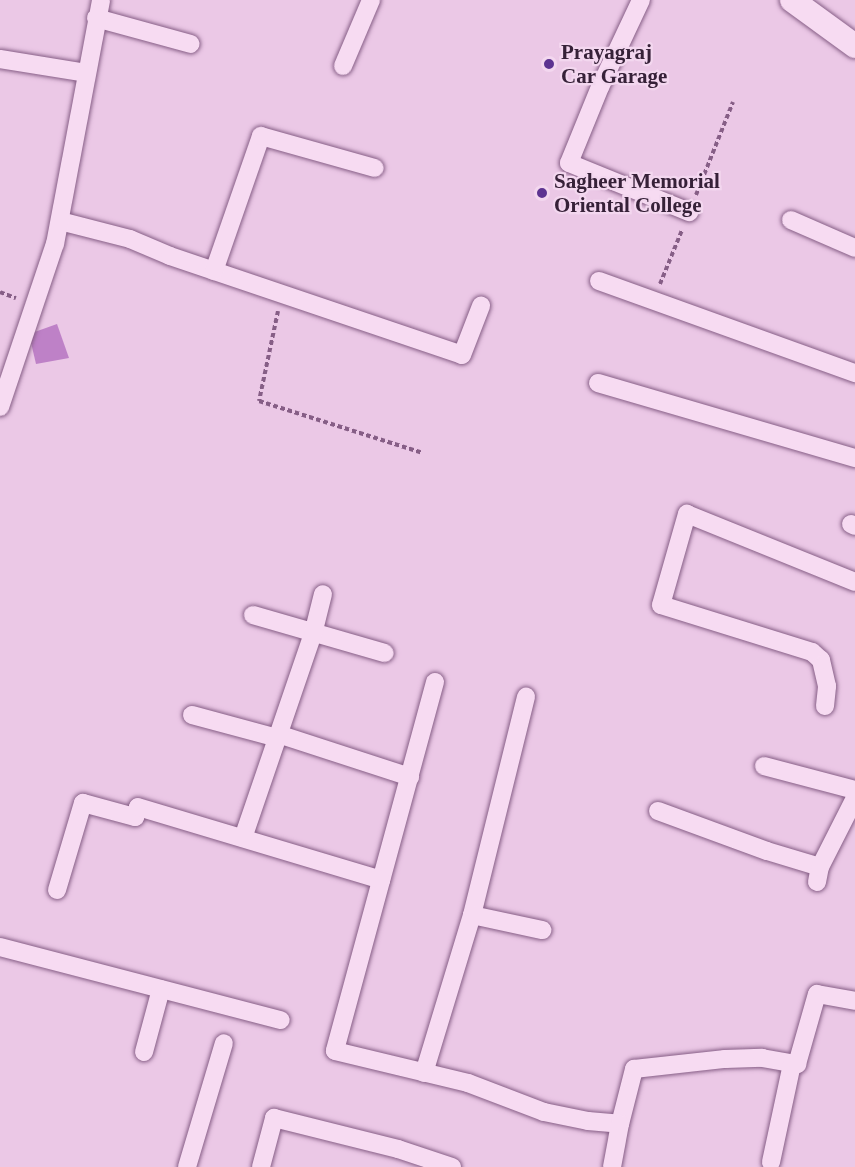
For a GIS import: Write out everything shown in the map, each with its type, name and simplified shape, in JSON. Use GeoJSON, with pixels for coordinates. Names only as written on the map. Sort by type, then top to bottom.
{"type":"FeatureCollection","features":[{"type":"Feature","properties":{"kind":"street"},"geometry":{"type":"LineString","coordinates":[[343,66],[371,0]]}},
{"type":"Feature","properties":{"kind":"street"},"geometry":{"type":"LineString","coordinates":[[641,0],[600,87],[569,163],[689,212]]}},
{"type":"Feature","properties":{"kind":"street"},"geometry":{"type":"LineString","coordinates":[[792,0],[855,46]]}},
{"type":"Feature","properties":{"kind":"street"},"geometry":{"type":"LineString","coordinates":[[0,407],[35,306],[60,221],[98,9],[191,44]]}},
{"type":"Feature","properties":{"kind":"street"},"geometry":{"type":"LineString","coordinates":[[0,59],[86,74]]}},
{"type":"Feature","properties":{"kind":"street"},"geometry":{"type":"LineString","coordinates":[[214,271],[261,136],[375,168]]}},
{"type":"Feature","properties":{"kind":"street"},"geometry":{"type":"LineString","coordinates":[[791,220],[855,248]]}},
{"type":"Feature","properties":{"kind":"street"},"geometry":{"type":"LineString","coordinates":[[60,221],[130,239],[214,271],[462,355],[481,306]]}},
{"type":"Feature","properties":{"kind":"street"},"geometry":{"type":"LineString","coordinates":[[599,280],[855,373]]}},
{"type":"Feature","properties":{"kind":"street"},"geometry":{"type":"LineString","coordinates":[[598,382],[855,458]]}},
{"type":"Feature","properties":{"kind":"street"},"geometry":{"type":"LineString","coordinates":[[825,706],[827,686],[821,660],[812,652],[661,605],[687,514],[855,582]]}},
{"type":"Feature","properties":{"kind":"street"},"geometry":{"type":"LineString","coordinates":[[243,838],[313,634],[323,594]]}},
{"type":"Feature","properties":{"kind":"street"},"geometry":{"type":"LineString","coordinates":[[253,615],[385,653]]}},
{"type":"Feature","properties":{"kind":"street"},"geometry":{"type":"LineString","coordinates":[[435,682],[335,1051],[468,1083],[544,1112],[588,1121],[620,1124]]}},
{"type":"Feature","properties":{"kind":"street"},"geometry":{"type":"LineString","coordinates":[[424,1072],[472,915],[526,697]]}},
{"type":"Feature","properties":{"kind":"street"},"geometry":{"type":"LineString","coordinates":[[192,715],[278,736],[410,777]]}},
{"type":"Feature","properties":{"kind":"street"},"geometry":{"type":"LineString","coordinates":[[764,766],[855,790]]}},
{"type":"Feature","properties":{"kind":"street"},"geometry":{"type":"LineString","coordinates":[[658,811],[767,851],[818,874],[855,798]]}},
{"type":"Feature","properties":{"kind":"street"},"geometry":{"type":"LineString","coordinates":[[57,890],[83,803],[135,817],[138,807],[381,880]]}},
{"type":"Feature","properties":{"kind":"street"},"geometry":{"type":"LineString","coordinates":[[472,915],[542,930]]}},
{"type":"Feature","properties":{"kind":"street"},"geometry":{"type":"LineString","coordinates":[[0,947],[281,1020]]}},
{"type":"Feature","properties":{"kind":"street"},"geometry":{"type":"LineString","coordinates":[[144,1052],[161,989]]}},
{"type":"Feature","properties":{"kind":"street"},"geometry":{"type":"LineString","coordinates":[[612,1167],[634,1069],[725,1059],[762,1058],[796,1064],[817,994],[855,1001]]}},
{"type":"Feature","properties":{"kind":"street"},"geometry":{"type":"LineString","coordinates":[[187,1167],[224,1043]]}},
{"type":"Feature","properties":{"kind":"street"},"geometry":{"type":"LineString","coordinates":[[771,1162],[792,1064]]}},
{"type":"Feature","properties":{"kind":"street"},"geometry":{"type":"LineString","coordinates":[[261,1167],[274,1118],[398,1149],[452,1167]]}},
{"type":"Feature","properties":{"kind":"path"},"geometry":{"type":"LineString","coordinates":[[282,293],[259,401],[423,453]]}},
{"type":"Feature","properties":{"kind":"building"},"geometry":{"type":"Polygon","coordinates":[[[57,324],[69,358],[36,364],[29,334],[57,324]]]}},
{"type":"Feature","properties":{"kind":"place","name":"Prayagraj Car Garage"},"geometry":{"type":"Point","coordinates":[549,64]}},
{"type":"Feature","properties":{"kind":"place","name":"Sagheer Memorial Oriental College"},"geometry":{"type":"Point","coordinates":[542,193]}}]}
